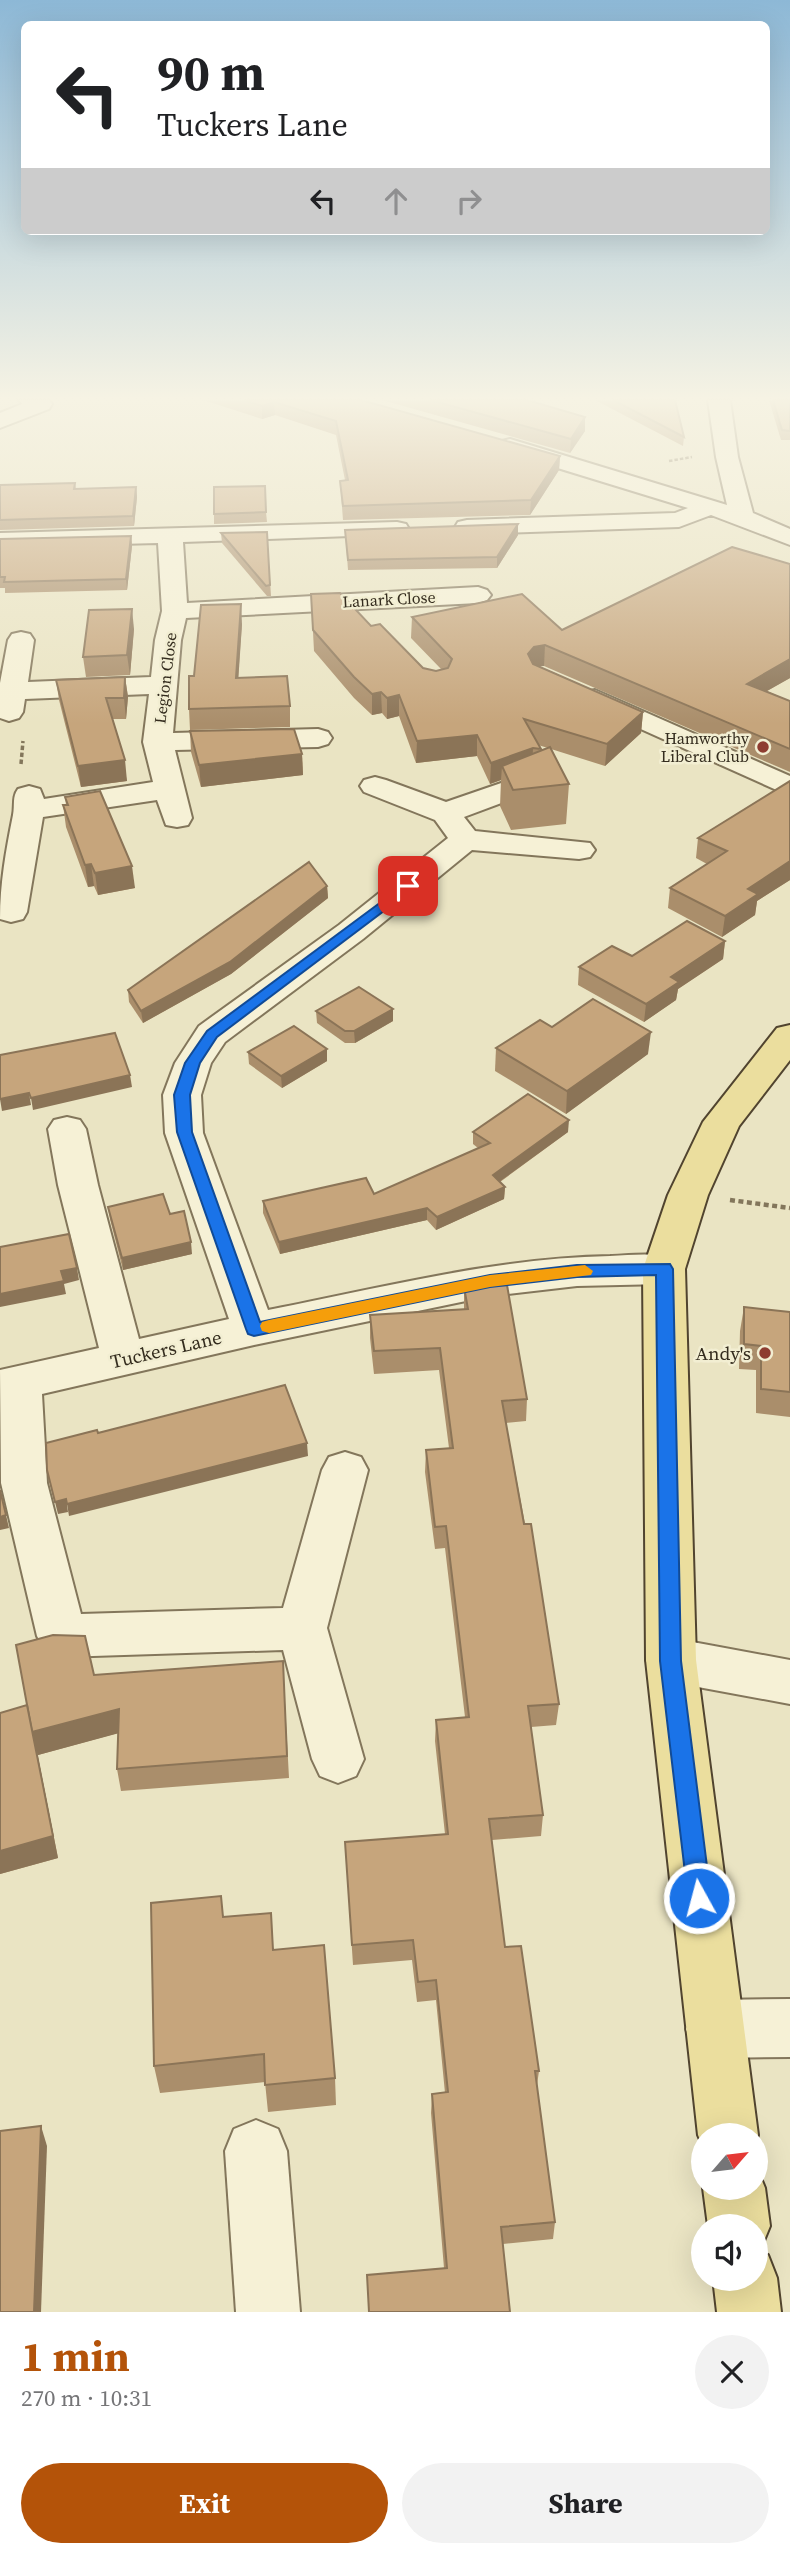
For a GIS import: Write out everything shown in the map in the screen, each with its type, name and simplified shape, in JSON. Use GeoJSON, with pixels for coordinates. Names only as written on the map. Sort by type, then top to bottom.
{"type":"FeatureCollection","features":[{"type":"Feature","properties":{"kind":"main road"},"geometry":{"type":"LineString","coordinates":[[727,2123],[671,1661],[664,1269],[688,1195],[722,1122],[790,1036]]}},
{"type":"Feature","properties":{"kind":"main road"},"geometry":{"type":"LineString","coordinates":[[747,2291],[749,2312]]}},
{"type":"Feature","properties":{"kind":"street"},"geometry":{"type":"LineString","coordinates":[[449,528],[679,520],[708,508]]}},
{"type":"Feature","properties":{"kind":"street"},"geometry":{"type":"LineString","coordinates":[[713,508],[743,517],[790,538]]}},
{"type":"Feature","properties":{"kind":"street"},"geometry":{"type":"LineString","coordinates":[[741,508],[743,517]]}},
{"type":"Feature","properties":{"kind":"street"},"geometry":{"type":"LineString","coordinates":[[0,540],[421,528]]}},
{"type":"Feature","properties":{"kind":"street","name":"Legion Close"},"geometry":{"type":"LineString","coordinates":[[29,803],[173,803],[158,743],[163,685],[175,611],[170,536]]}},
{"type":"Feature","properties":{"kind":"street","name":"Lanark Close"},"geometry":{"type":"LineString","coordinates":[[175,611],[478,595]]}},
{"type":"Feature","properties":{"kind":"street"},"geometry":{"type":"LineString","coordinates":[[356,601],[383,628]]}},
{"type":"Feature","properties":{"kind":"street"},"geometry":{"type":"LineString","coordinates":[[21,640],[11,701],[163,685]]}},
{"type":"Feature","properties":{"kind":"street"},"geometry":{"type":"LineString","coordinates":[[568,687],[790,787]]}},
{"type":"Feature","properties":{"kind":"street"},"geometry":{"type":"LineString","coordinates":[[158,743],[318,738]]}},
{"type":"Feature","properties":{"kind":"street"},"geometry":{"type":"LineString","coordinates":[[254,1329],[184,1132],[182,1095],[193,1063],[212,1034],[351,932],[456,826],[533,781]]}},
{"type":"Feature","properties":{"kind":"street"},"geometry":{"type":"LineString","coordinates":[[375,786],[456,826],[579,850]]}},
{"type":"Feature","properties":{"kind":"street"},"geometry":{"type":"LineString","coordinates":[[11,912],[29,803]]}},
{"type":"Feature","properties":{"kind":"street"},"geometry":{"type":"LineString","coordinates":[[68,1129],[78,1185],[123,1359]]}},
{"type":"Feature","properties":{"kind":"street","name":"Tuckers Lane"},"geometry":{"type":"LineString","coordinates":[[10,1385],[254,1329],[490,1281],[577,1271],[664,1269]]}},
{"type":"Feature","properties":{"kind":"street"},"geometry":{"type":"LineString","coordinates":[[10,1385],[24,1483],[62,1636],[302,1628]]}},
{"type":"Feature","properties":{"kind":"street"},"geometry":{"type":"LineString","coordinates":[[338,1759],[302,1628],[345,1470]]}},
{"type":"Feature","properties":{"kind":"street"},"geometry":{"type":"LineString","coordinates":[[671,1661],[790,1682]]}},
{"type":"Feature","properties":{"kind":"street"},"geometry":{"type":"LineString","coordinates":[[715,2029],[790,2028]]}},
{"type":"Feature","properties":{"kind":"street"},"geometry":{"type":"LineString","coordinates":[[256,2151],[268,2312]]}},
{"type":"Feature","properties":{"kind":"path"},"geometry":{"type":"LineString","coordinates":[[11,701],[24,726],[18,788],[29,803]]}},
{"type":"Feature","properties":{"kind":"path"},"geometry":{"type":"LineString","coordinates":[[688,1195],[790,1208]]}},
{"type":"Feature","properties":{"kind":"building"},"geometry":{"type":"Polygon","coordinates":[[[0,508],[134,508],[133,516],[0,520],[0,508]]]}},
{"type":"Feature","properties":{"kind":"building"},"geometry":{"type":"Polygon","coordinates":[[[214,508],[266,508],[266,512],[214,514],[214,508]]]}},
{"type":"Feature","properties":{"kind":"building"},"geometry":{"type":"Polygon","coordinates":[[[518,524],[497,557],[348,560],[345,530],[518,524]]]}},
{"type":"Feature","properties":{"kind":"building"},"geometry":{"type":"Polygon","coordinates":[[[267,532],[270,585],[266,586],[221,533],[267,532]]]}},
{"type":"Feature","properties":{"kind":"building"},"geometry":{"type":"Polygon","coordinates":[[[131,536],[126,579],[4,582],[5,577],[0,577],[0,539],[131,536]]]}},
{"type":"Feature","properties":{"kind":"building"},"geometry":{"type":"Polygon","coordinates":[[[732,547],[790,564],[790,659],[747,684],[790,701],[790,749],[545,645],[534,647],[528,654],[533,664],[643,712],[607,744],[524,719],[541,749],[533,748],[491,763],[477,735],[417,741],[399,695],[387,698],[381,692],[372,694],[313,630],[311,594],[340,593],[371,626],[380,624],[423,668],[436,671],[448,668],[452,659],[412,617],[522,594],[562,630],[732,547]]]}},
{"type":"Feature","properties":{"kind":"building"},"geometry":{"type":"Polygon","coordinates":[[[241,604],[236,678],[287,676],[290,706],[189,709],[189,676],[194,676],[201,605],[241,604]]]}},
{"type":"Feature","properties":{"kind":"building"},"geometry":{"type":"Polygon","coordinates":[[[132,609],[127,655],[83,657],[89,610],[132,609]]]}},
{"type":"Feature","properties":{"kind":"building"},"geometry":{"type":"Polygon","coordinates":[[[125,677],[124,698],[106,698],[125,760],[78,766],[56,680],[125,677]]]}},
{"type":"Feature","properties":{"kind":"building"},"geometry":{"type":"Polygon","coordinates":[[[294,729],[302,754],[199,765],[190,731],[294,729]]]}},
{"type":"Feature","properties":{"kind":"building"},"geometry":{"type":"Polygon","coordinates":[[[550,747],[569,784],[513,790],[502,766],[550,747]]]}},
{"type":"Feature","properties":{"kind":"building"},"geometry":{"type":"Polygon","coordinates":[[[790,781],[790,861],[748,889],[758,894],[725,916],[670,888],[727,851],[698,838],[790,781]]]}},
{"type":"Feature","properties":{"kind":"building"},"geometry":{"type":"Polygon","coordinates":[[[100,791],[132,866],[95,873],[91,864],[85,865],[63,805],[68,805],[65,797],[100,791]]]}},
{"type":"Feature","properties":{"kind":"building"},"geometry":{"type":"Polygon","coordinates":[[[309,862],[327,886],[230,962],[141,1011],[128,990],[309,862]]]}},
{"type":"Feature","properties":{"kind":"building"},"geometry":{"type":"Polygon","coordinates":[[[687,921],[725,941],[671,977],[679,982],[646,1004],[579,967],[612,946],[632,956],[687,921]]]}},
{"type":"Feature","properties":{"kind":"building"},"geometry":{"type":"Polygon","coordinates":[[[359,987],[393,1009],[354,1031],[345,1031],[316,1011],[359,987]]]}},
{"type":"Feature","properties":{"kind":"building"},"geometry":{"type":"Polygon","coordinates":[[[593,999],[651,1032],[567,1091],[496,1048],[540,1020],[552,1027],[593,999]]]}},
{"type":"Feature","properties":{"kind":"building"},"geometry":{"type":"Polygon","coordinates":[[[294,1026],[327,1049],[281,1076],[248,1052],[294,1026]]]}},
{"type":"Feature","properties":{"kind":"building"},"geometry":{"type":"Polygon","coordinates":[[[115,1033],[130,1075],[31,1098],[29,1093],[0,1099],[0,1055],[115,1033]]]}},
{"type":"Feature","properties":{"kind":"building"},"geometry":{"type":"Polygon","coordinates":[[[528,1094],[569,1120],[493,1175],[505,1187],[437,1217],[427,1208],[279,1242],[263,1201],[366,1178],[374,1194],[490,1143],[473,1132],[528,1094]]]}},
{"type":"Feature","properties":{"kind":"building"},"geometry":{"type":"Polygon","coordinates":[[[163,1194],[170,1214],[184,1211],[191,1242],[122,1258],[108,1207],[163,1194]]]}},
{"type":"Feature","properties":{"kind":"building"},"geometry":{"type":"Polygon","coordinates":[[[69,1234],[77,1268],[61,1271],[64,1281],[0,1294],[0,1247],[69,1234]]]}},
{"type":"Feature","properties":{"kind":"building"},"geometry":{"type":"Polygon","coordinates":[[[507,1285],[527,1399],[502,1401],[524,1524],[531,1524],[559,1704],[528,1706],[543,1815],[489,1819],[505,1947],[521,1946],[539,2071],[535,2071],[555,2222],[501,2227],[510,2312],[369,2312],[367,2275],[447,2268],[432,2094],[448,2092],[436,1980],[418,1982],[413,1940],[352,1945],[345,1842],[448,1834],[436,1720],[469,1717],[446,1526],[435,1527],[426,1450],[453,1448],[440,1348],[374,1351],[370,1315],[468,1309],[464,1287],[507,1285]]]}},
{"type":"Feature","properties":{"kind":"building"},"geometry":{"type":"Polygon","coordinates":[[[744,1307],[790,1312],[790,1392],[761,1389],[761,1346],[744,1344],[744,1307]]]}},
{"type":"Feature","properties":{"kind":"building"},"geometry":{"type":"Polygon","coordinates":[[[285,1385],[307,1443],[67,1504],[66,1499],[55,1502],[47,1470],[46,1443],[97,1430],[98,1433],[285,1385]]]}},
{"type":"Feature","properties":{"kind":"building"},"geometry":{"type":"Polygon","coordinates":[[[0,1490],[6,1515],[0,1517],[0,1490]]]}},
{"type":"Feature","properties":{"kind":"building"},"geometry":{"type":"Polygon","coordinates":[[[53,1635],[85,1636],[94,1675],[283,1661],[287,1756],[117,1769],[119,1709],[32,1732],[16,1645],[53,1635]]]}},
{"type":"Feature","properties":{"kind":"building"},"geometry":{"type":"Polygon","coordinates":[[[27,1705],[53,1836],[0,1851],[0,1713],[27,1705]]]}},
{"type":"Feature","properties":{"kind":"building"},"geometry":{"type":"Polygon","coordinates":[[[221,1896],[223,1917],[271,1913],[273,1950],[324,1945],[335,2078],[265,2085],[264,2054],[154,2066],[151,1903],[221,1896]]]}},
{"type":"Feature","properties":{"kind":"building"},"geometry":{"type":"Polygon","coordinates":[[[41,2126],[34,2312],[0,2312],[0,2131],[41,2126]]]}},
{"type":"Feature","properties":{"kind":"slow traffic"},"geometry":{"type":"LineString","coordinates":[[269,1326],[490,1281],[585,1271]]}},
{"type":"Feature","properties":{"kind":"place","name":"Hamworthy Liberal Club"},"geometry":{"type":"Point","coordinates":[763,747]}},
{"type":"Feature","properties":{"kind":"place","name":"Andy's"},"geometry":{"type":"Point","coordinates":[765,1353]}},
{"type":"Feature","properties":{"kind":"route"},"geometry":{"type":"LineString","coordinates":[[408,886],[351,932],[212,1034],[193,1063],[182,1095],[184,1132],[254,1329],[490,1281],[577,1271],[664,1269],[671,1661],[699,1898]]}}]}
